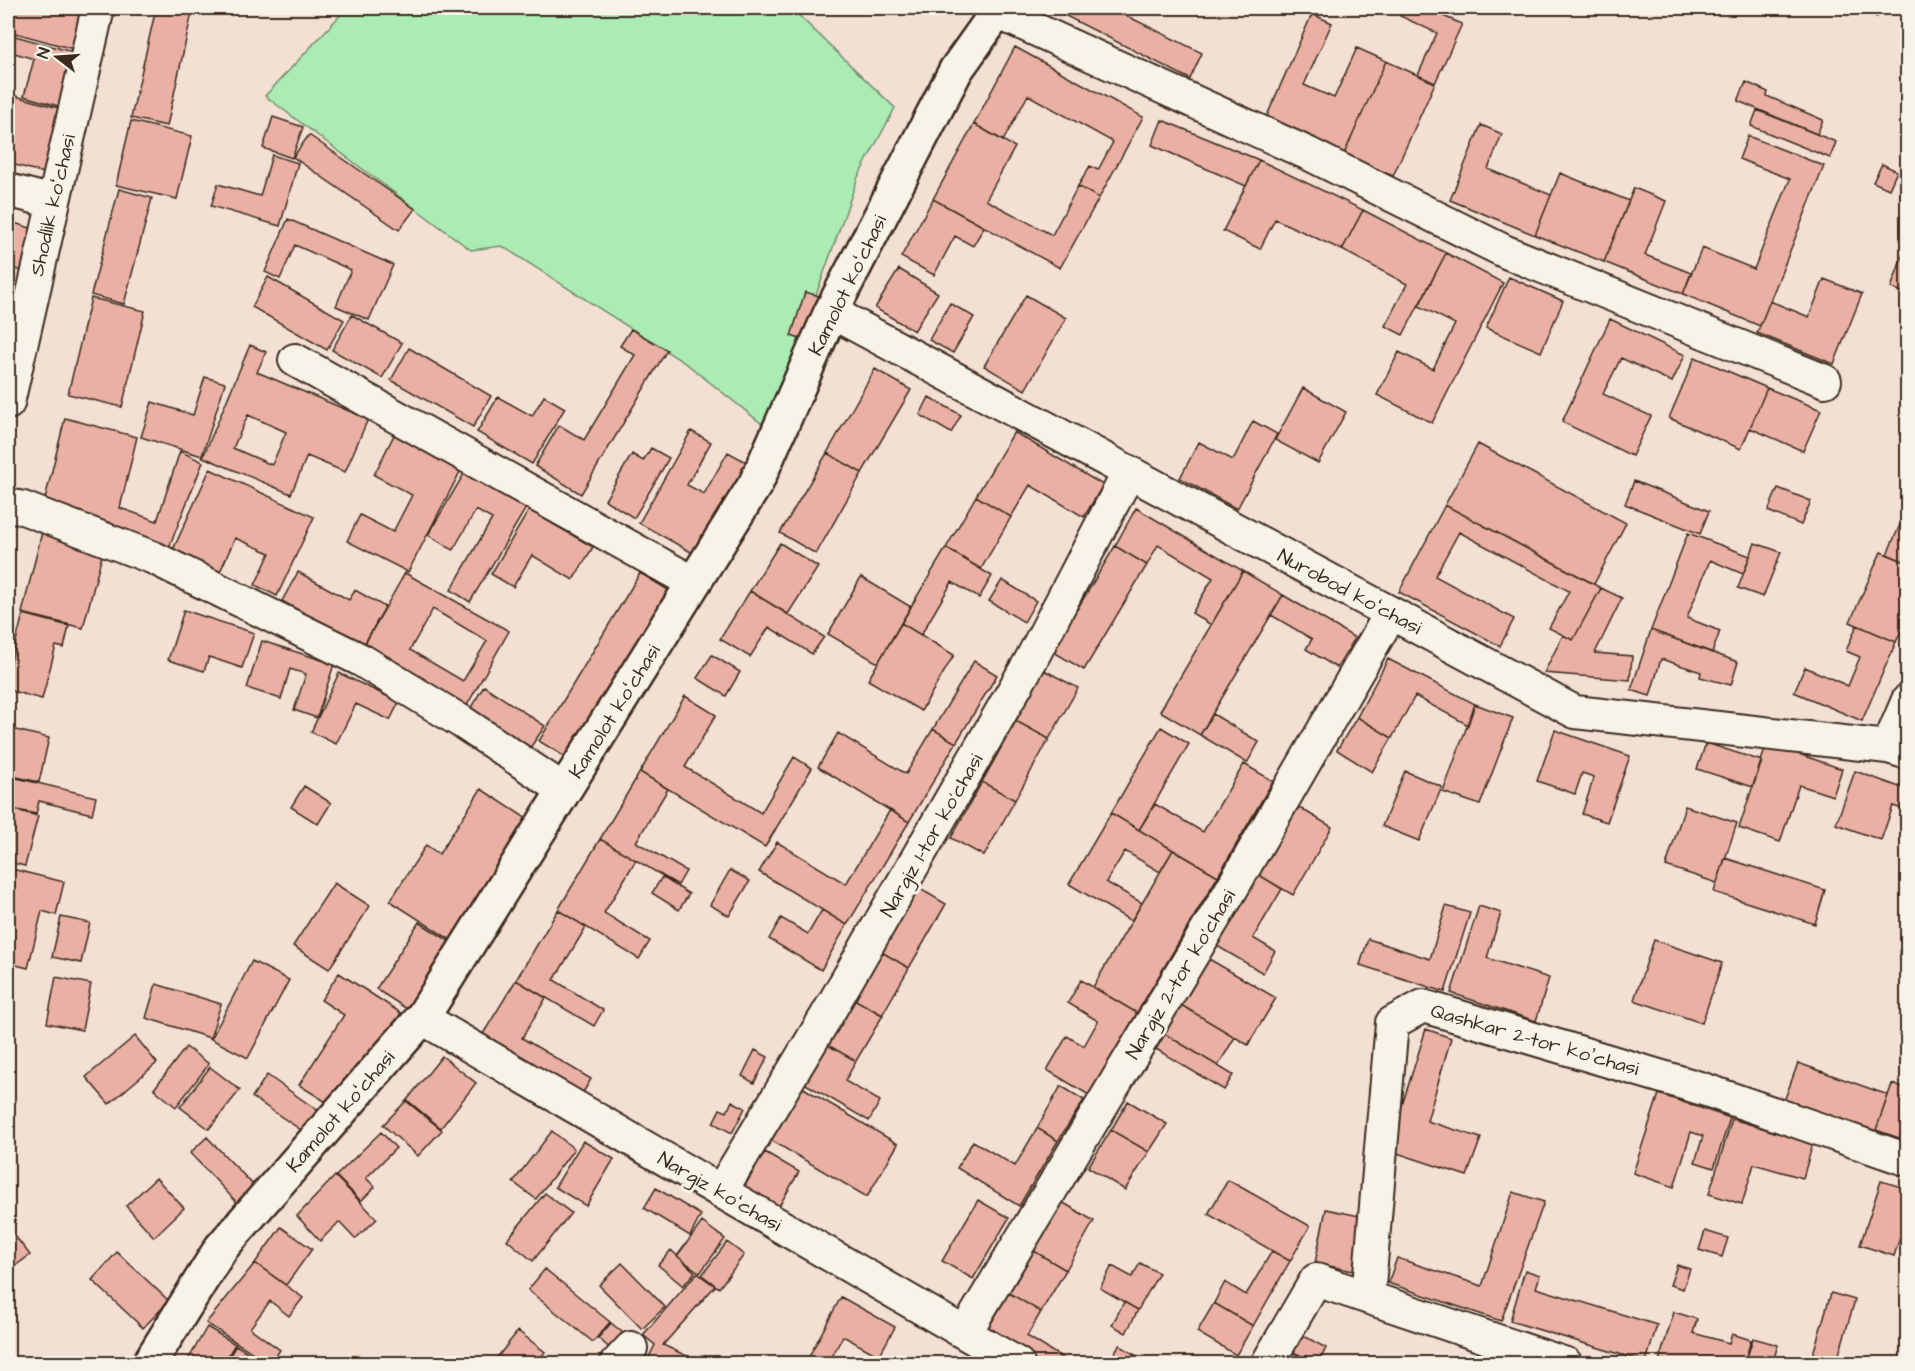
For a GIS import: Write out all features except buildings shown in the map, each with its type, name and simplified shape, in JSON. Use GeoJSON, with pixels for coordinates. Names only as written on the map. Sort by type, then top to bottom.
{"type":"FeatureCollection","features":[{"type":"Feature","properties":{"kind":"street","name":"Shodlik koʻchasi"},"geometry":{"type":"LineString","coordinates":[[8,403],[98,8]]}},
{"type":"Feature","properties":{"kind":"street"},"geometry":{"type":"LineString","coordinates":[[998,10],[1309,154],[1506,252],[1825,381]]}},
{"type":"Feature","properties":{"kind":"street","name":"Kamolot koʻchasi"},"geometry":{"type":"LineString","coordinates":[[149,1364],[221,1248],[422,1018],[756,483],[831,312],[956,70],[998,10]]}},
{"type":"Feature","properties":{"kind":"street"},"geometry":{"type":"LineString","coordinates":[[8,190],[53,202]]}},
{"type":"Feature","properties":{"kind":"street","name":"Nurobod koʻchasi"},"geometry":{"type":"LineString","coordinates":[[831,312],[1575,712],[1898,750]]}},
{"type":"Feature","properties":{"kind":"street"},"geometry":{"type":"LineString","coordinates":[[295,360],[694,583]]}},
{"type":"Feature","properties":{"kind":"street","name":"Nargiz 1-tor ko‘chasi"},"geometry":{"type":"LineString","coordinates":[[721,1191],[827,1015],[1025,670],[1129,472]]}},
{"type":"Feature","properties":{"kind":"street"},"geometry":{"type":"LineString","coordinates":[[8,505],[23,508],[154,558],[361,660],[462,722],[564,790]]}},
{"type":"Feature","properties":{"kind":"street","name":"Nargiz 2-tor ko‘chasi"},"geometry":{"type":"LineString","coordinates":[[965,1332],[1227,897],[1391,613]]}},
{"type":"Feature","properties":{"kind":"street"},"geometry":{"type":"LineString","coordinates":[[1898,750],[1908,700]]}},
{"type":"Feature","properties":{"kind":"street","name":"Qashkar 2-tor koʼchasi"},"geometry":{"type":"LineString","coordinates":[[1368,1297],[1392,1023],[1423,1006],[1703,1089],[1908,1160]]}},
{"type":"Feature","properties":{"kind":"street","name":"Nargiz koʻchasi"},"geometry":{"type":"LineString","coordinates":[[422,1018],[1018,1364]]}},
{"type":"Feature","properties":{"kind":"street"},"geometry":{"type":"LineString","coordinates":[[1267,1364],[1316,1280],[1566,1364]]}},
{"type":"Feature","properties":{"kind":"green space"},"geometry":{"type":"Polygon","coordinates":[[[347,8],[791,8],[895,108],[858,177],[794,357],[771,431],[688,365],[502,246],[471,250],[265,96],[347,8]]]}}]}
